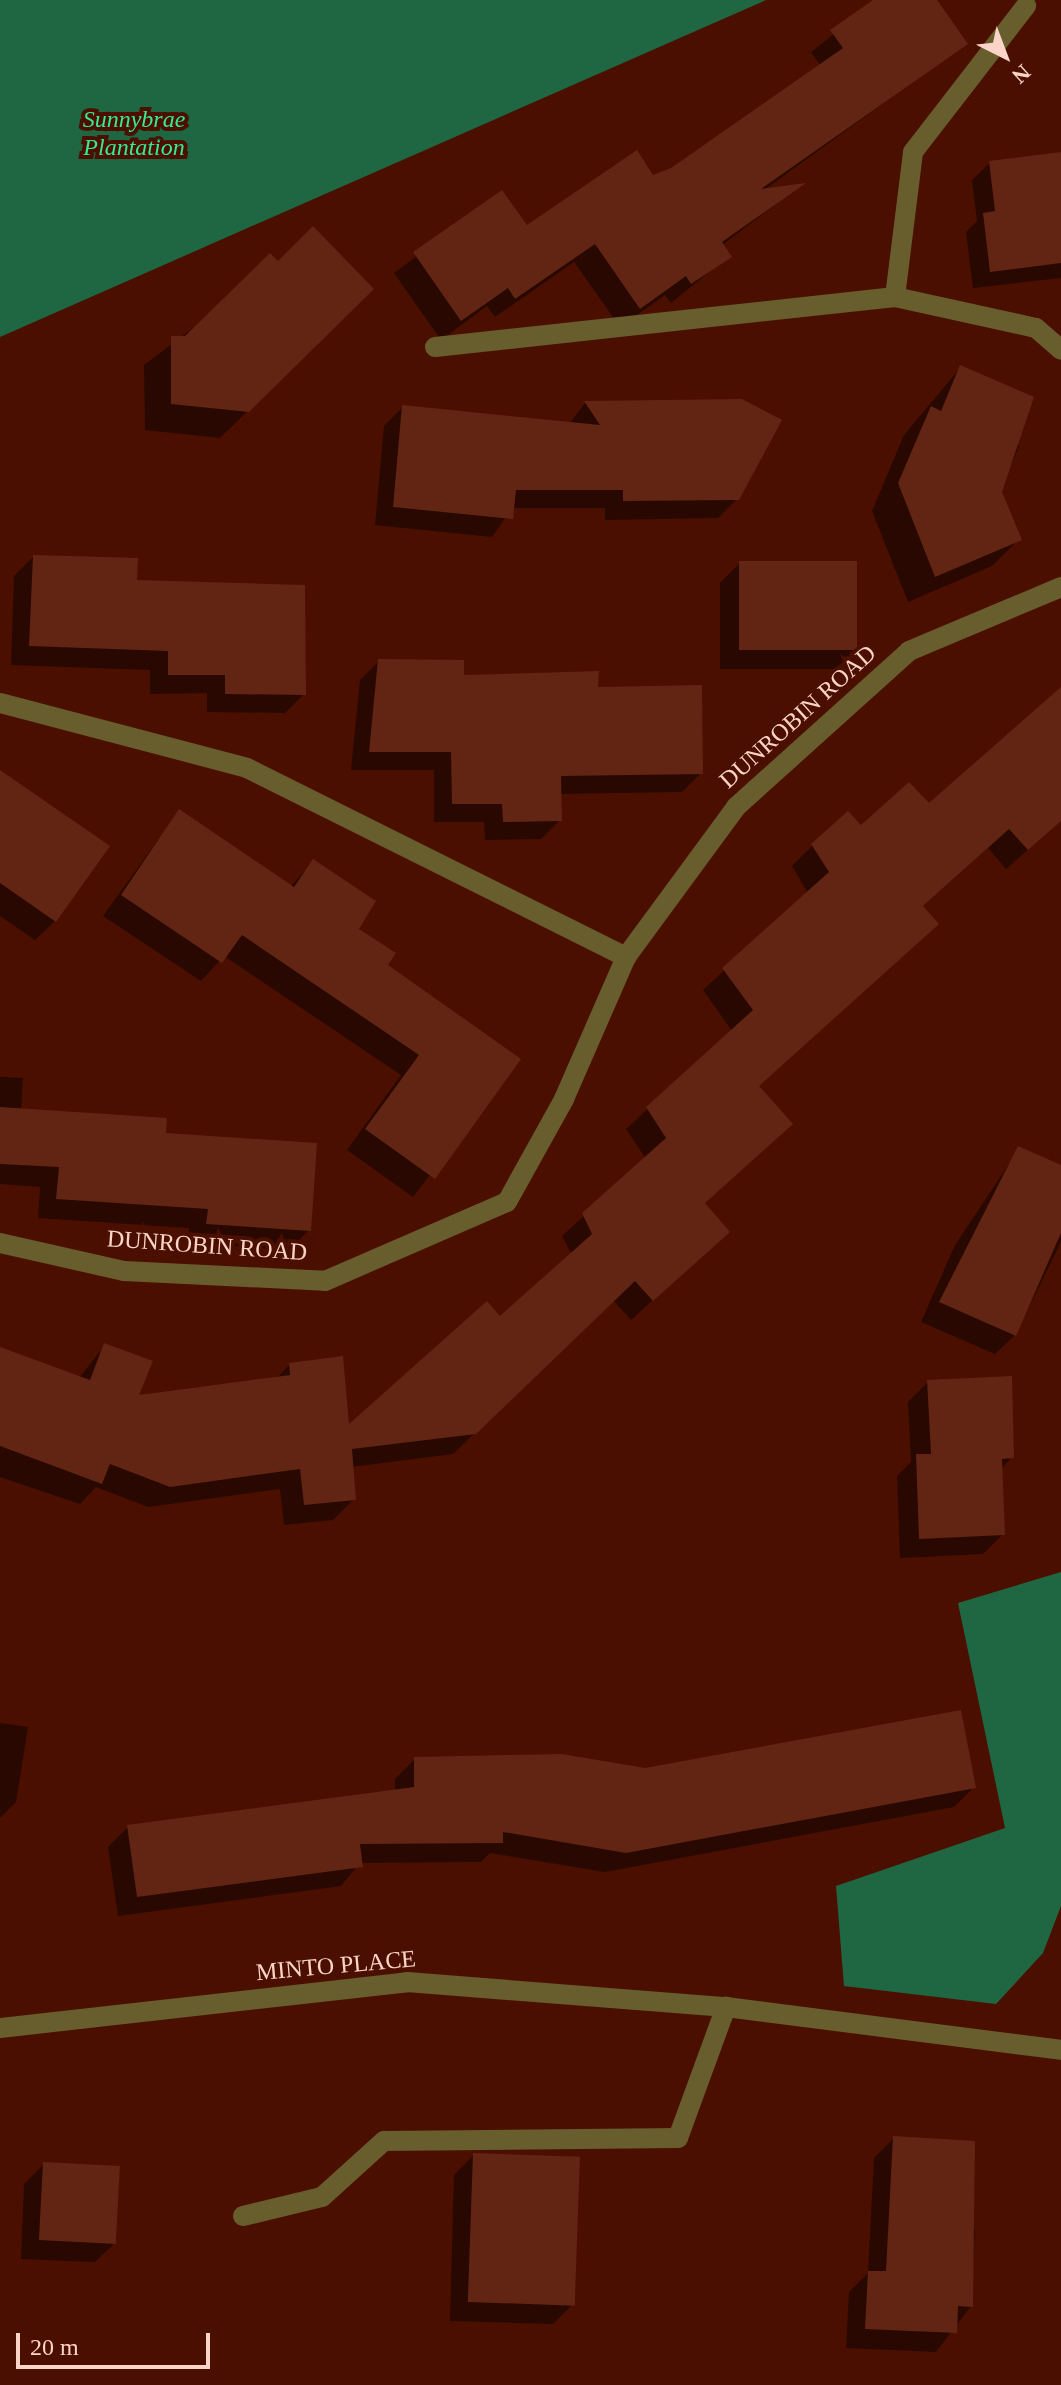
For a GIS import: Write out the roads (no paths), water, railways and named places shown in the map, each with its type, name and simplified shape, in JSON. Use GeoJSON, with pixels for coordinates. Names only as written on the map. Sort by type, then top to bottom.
{"type":"FeatureCollection","features":[{"type":"Feature","properties":{"kind":"street"},"geometry":{"type":"LineString","coordinates":[[895,297],[913,152],[1026,6]]}},
{"type":"Feature","properties":{"kind":"street"},"geometry":{"type":"LineString","coordinates":[[435,347],[895,297],[1036,328],[1061,350]]}},
{"type":"Feature","properties":{"kind":"street","name":"DUNROBIN ROAD"},"geometry":{"type":"LineString","coordinates":[[0,1243],[124,1271],[325,1281],[507,1202],[564,1099],[626,957],[736,807],[909,651],[1061,587]]}},
{"type":"Feature","properties":{"kind":"street"},"geometry":{"type":"LineString","coordinates":[[0,703],[247,768],[626,957]]}},
{"type":"Feature","properties":{"kind":"street","name":"MINTO PLACE"},"geometry":{"type":"LineString","coordinates":[[0,2028],[407,1982],[726,2007],[1061,2050]]}},
{"type":"Feature","properties":{"kind":"street"},"geometry":{"type":"LineString","coordinates":[[243,2216],[322,2197],[384,2141],[678,2138],[726,2007]]}},
{"type":"Feature","properties":{"kind":"park label","name":"Sunnybrae Plantation"},"geometry":{"type":"Point","coordinates":[134,134]}}]}
